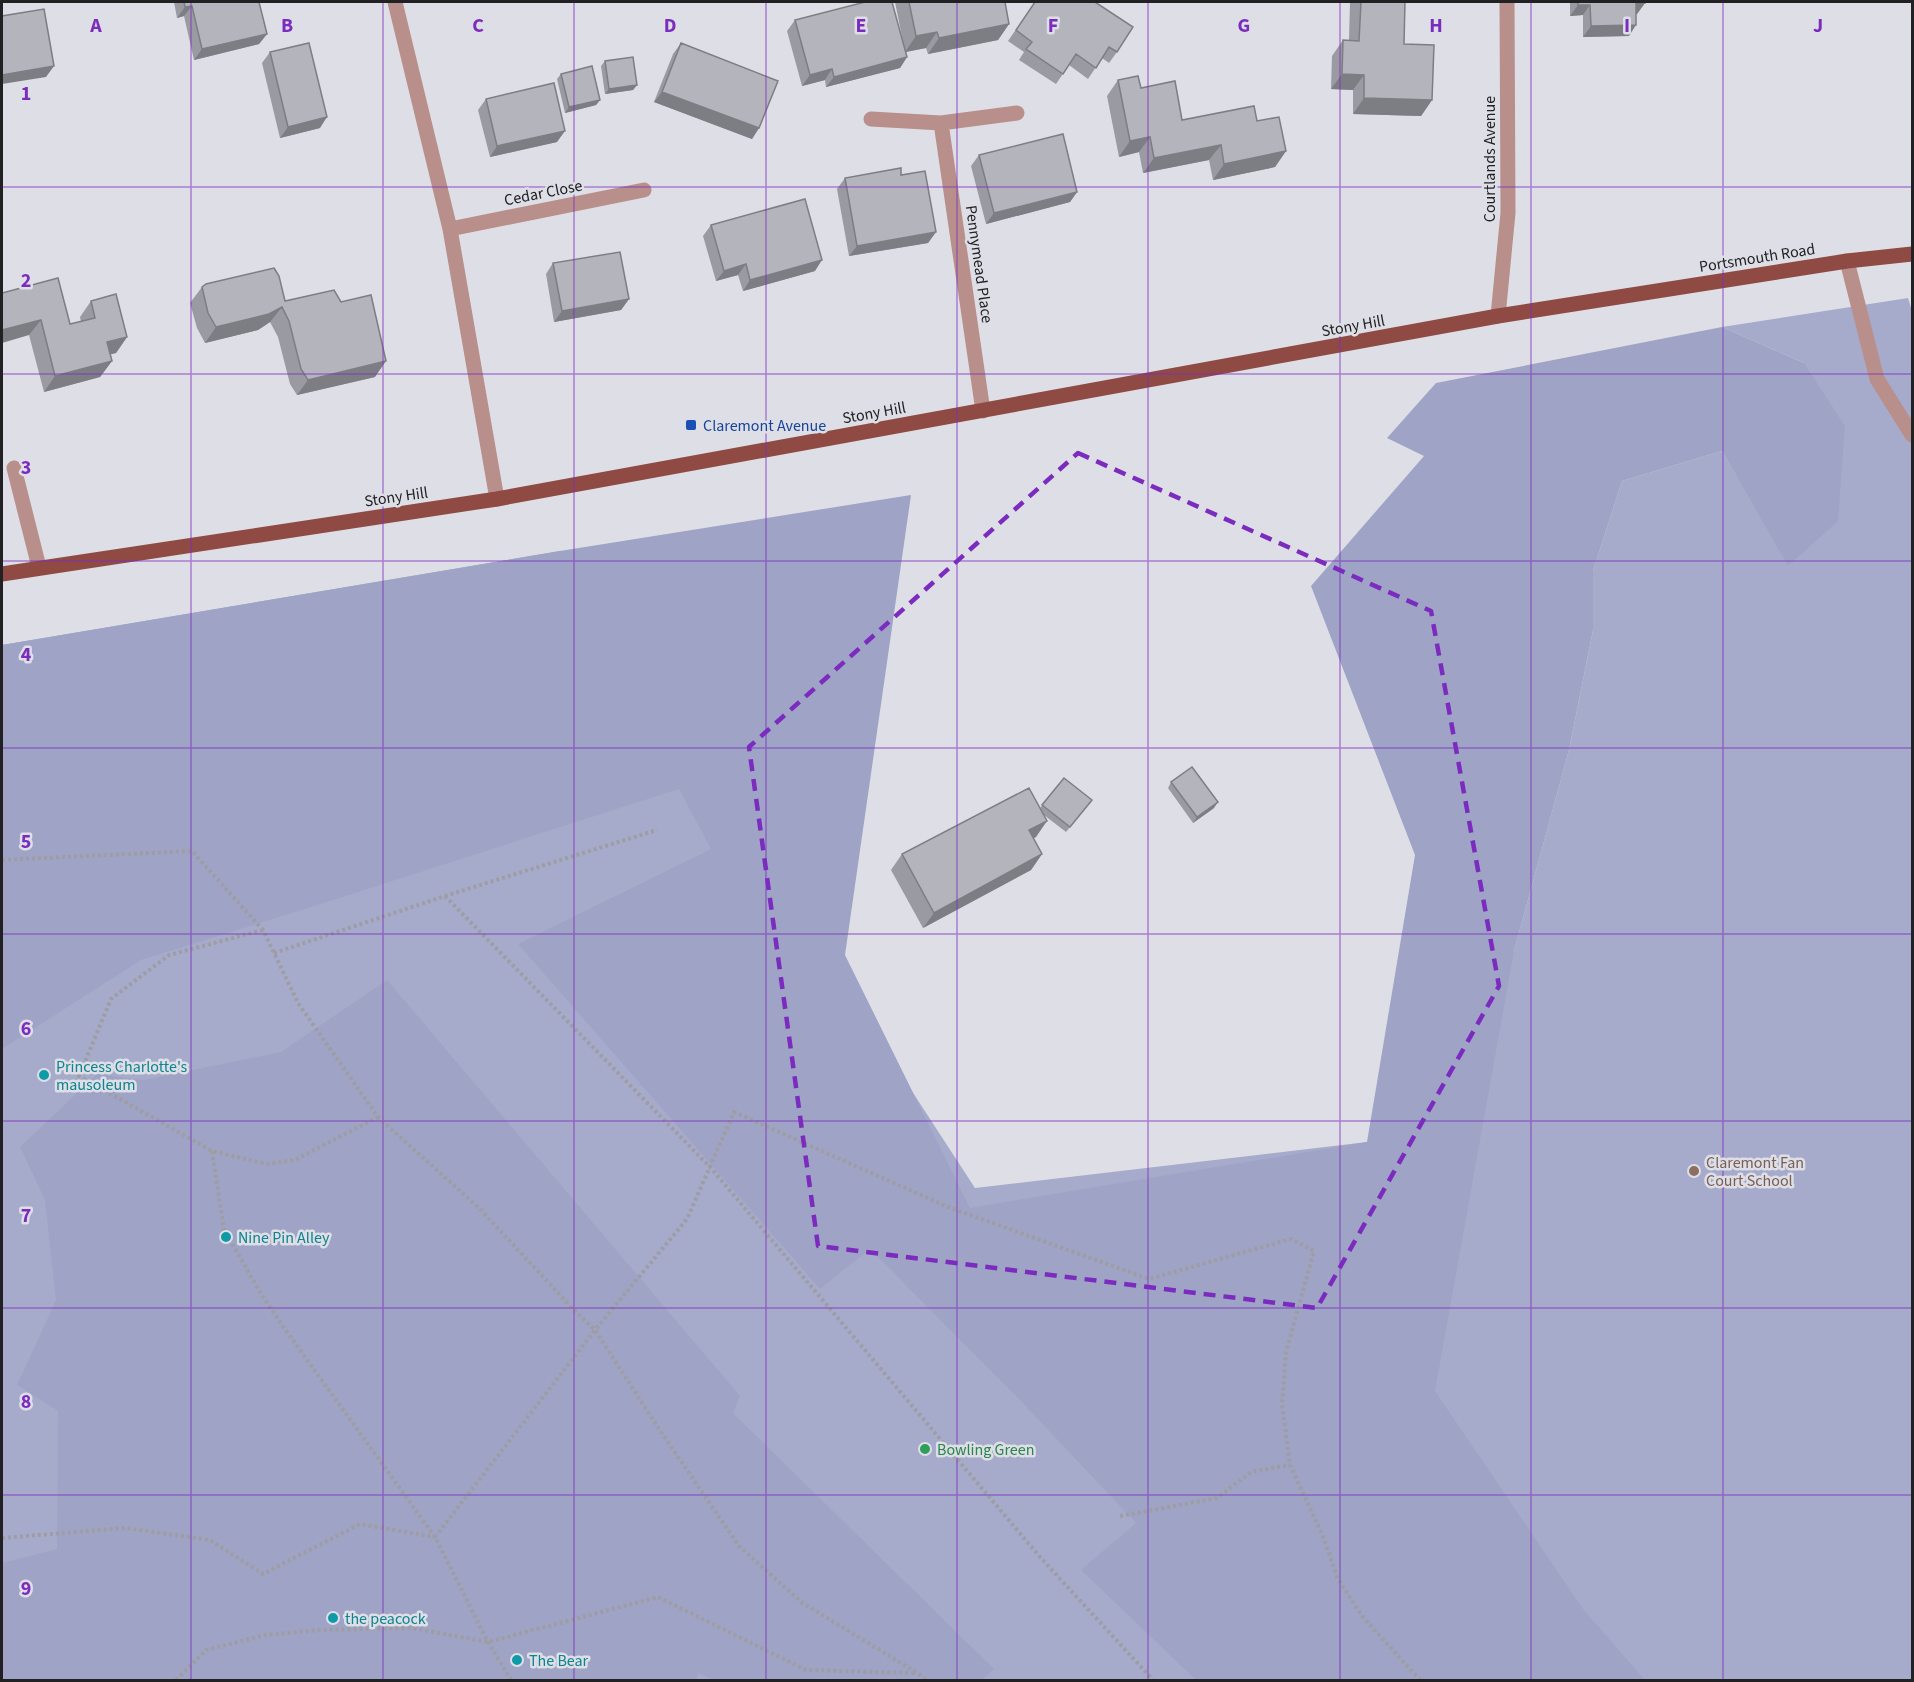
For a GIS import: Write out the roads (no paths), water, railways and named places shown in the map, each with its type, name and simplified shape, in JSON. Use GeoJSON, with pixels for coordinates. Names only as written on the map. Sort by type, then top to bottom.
{"type":"FeatureCollection","features":[{"type":"Feature","properties":{"kind":"main road","name":"Portsmouth Road"},"geometry":{"type":"LineString","coordinates":[[1608,299],[1847,261],[1912,254]]}},
{"type":"Feature","properties":{"kind":"main road","name":"Stony Hill"},"geometry":{"type":"LineString","coordinates":[[2,574],[497,500],[1498,316],[1608,299]]}},
{"type":"Feature","properties":{"kind":"street"},"geometry":{"type":"LineString","coordinates":[[396,2],[450,228],[497,500]]}},
{"type":"Feature","properties":{"kind":"street","name":"Courtlands Avenue"},"geometry":{"type":"LineString","coordinates":[[1498,316],[1508,213],[1507,2]]}},
{"type":"Feature","properties":{"kind":"street"},"geometry":{"type":"LineString","coordinates":[[871,119],[941,123],[1017,113]]}},
{"type":"Feature","properties":{"kind":"street","name":"Pennymead Place"},"geometry":{"type":"LineString","coordinates":[[941,123],[983,411]]}},
{"type":"Feature","properties":{"kind":"street","name":"Cedar Close"},"geometry":{"type":"LineString","coordinates":[[450,228],[644,190]]}},
{"type":"Feature","properties":{"kind":"street"},"geometry":{"type":"LineString","coordinates":[[1847,261],[1877,379],[1912,435]]}},
{"type":"Feature","properties":{"kind":"street"},"geometry":{"type":"LineString","coordinates":[[14,468],[39,567]]}},
{"type":"Feature","properties":{"kind":"place","name":"Claremont Avenue"},"geometry":{"type":"Point","coordinates":[691,425]}},
{"type":"Feature","properties":{"kind":"place","name":"Princess Charlotte's mausoleum"},"geometry":{"type":"Point","coordinates":[44,1075]}},
{"type":"Feature","properties":{"kind":"place","name":"Claremont Fan Court School"},"geometry":{"type":"Point","coordinates":[1694,1171]}},
{"type":"Feature","properties":{"kind":"place","name":"Nine Pin Alley"},"geometry":{"type":"Point","coordinates":[226,1237]}},
{"type":"Feature","properties":{"kind":"place","name":"Bowling Green"},"geometry":{"type":"Point","coordinates":[925,1449]}},
{"type":"Feature","properties":{"kind":"place","name":"the peacock"},"geometry":{"type":"Point","coordinates":[333,1618]}},
{"type":"Feature","properties":{"kind":"place","name":"The Bear"},"geometry":{"type":"Point","coordinates":[517,1660]}}]}
